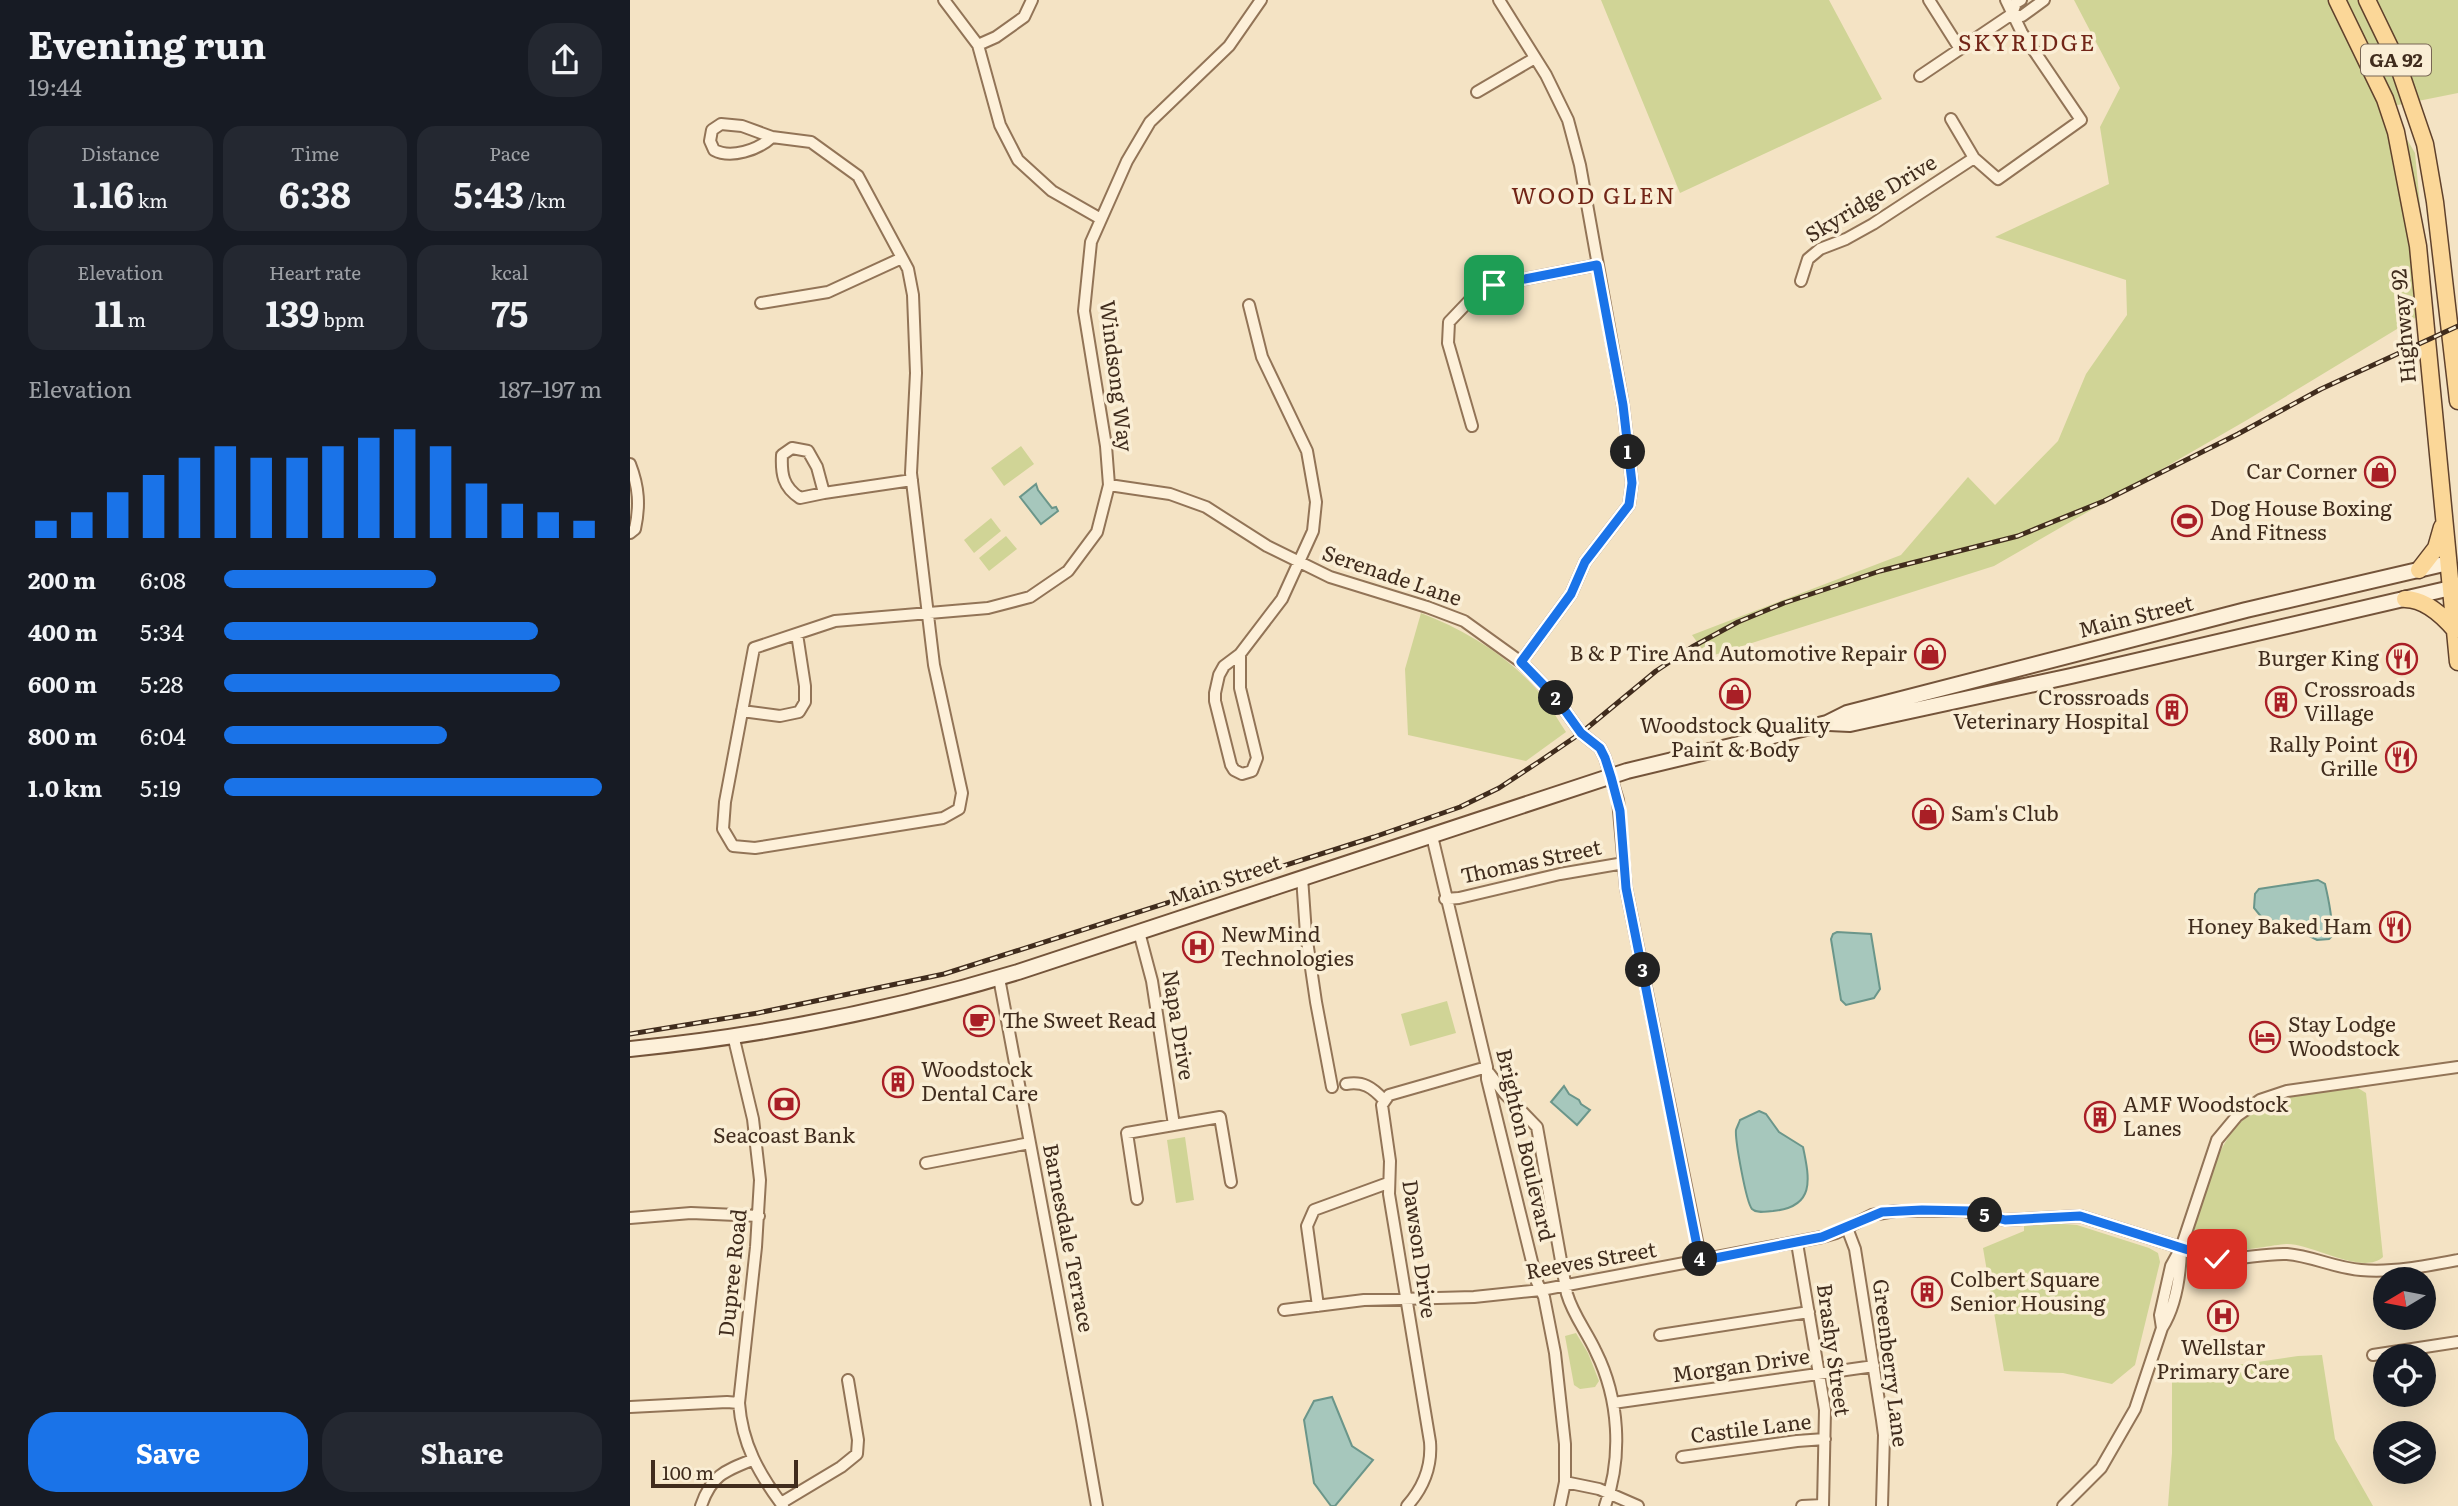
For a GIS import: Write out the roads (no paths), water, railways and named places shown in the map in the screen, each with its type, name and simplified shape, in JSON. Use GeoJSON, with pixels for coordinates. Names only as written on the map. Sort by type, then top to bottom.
{"type":"FeatureCollection","features":[{"type":"Feature","properties":{"kind":"main road","name":"Highway 92"},"geometry":{"type":"LineString","coordinates":[[2337,0],[2385,99],[2396,132],[2418,246],[2444,518],[2453,562],[2458,662]]}},
{"type":"Feature","properties":{"kind":"main road","name":"Highway 92"},"geometry":{"type":"LineString","coordinates":[[2367,0],[2397,62],[2421,134],[2435,202],[2458,401]]}},
{"type":"Feature","properties":{"kind":"main road"},"geometry":{"type":"LineString","coordinates":[[2418,246],[2439,242]]}},
{"type":"Feature","properties":{"kind":"main road"},"geometry":{"type":"LineString","coordinates":[[2419,570],[2436,548],[2444,518]]}},
{"type":"Feature","properties":{"kind":"main road","name":"Main Street"},"geometry":{"type":"LineString","coordinates":[[630,1049],[733,1035],[910,1003],[999,978],[1627,771],[1827,723],[1847,713],[1978,678],[2255,608],[2453,562]]}},
{"type":"Feature","properties":{"kind":"main road","name":"Main Street"},"geometry":{"type":"LineString","coordinates":[[1827,723],[1850,724],[1892,715],[2455,587]]}},
{"type":"Feature","properties":{"kind":"main road"},"geometry":{"type":"LineString","coordinates":[[2405,599],[2428,606],[2455,630]]}},
{"type":"Feature","properties":{"kind":"street"},"geometry":{"type":"LineString","coordinates":[[944,0],[978,45],[1000,125],[1018,160],[1052,191],[1101,219]]}},
{"type":"Feature","properties":{"kind":"street"},"geometry":{"type":"LineString","coordinates":[[978,45],[996,37],[1024,17],[1032,0]]}},
{"type":"Feature","properties":{"kind":"street","name":"Windsong Way"},"geometry":{"type":"LineString","coordinates":[[772,137],[757,147],[728,155],[714,150],[710,141],[712,130],[721,124],[742,125],[772,137],[811,142],[858,176],[908,269],[913,295],[916,373],[912,480],[929,614],[934,665],[962,793],[959,809],[943,818],[755,848],[733,846],[723,829],[725,802],[754,648],[835,621],[929,614],[988,608],[1030,597],[1068,571],[1097,532],[1109,485],[1106,446],[1084,312],[1091,243],[1127,161],[1150,122],[1229,46],[1261,0]]}},
{"type":"Feature","properties":{"kind":"street"},"geometry":{"type":"LineString","coordinates":[[1499,0],[1535,58],[1568,120],[1580,165],[1623,405],[1632,483],[1629,505],[1585,562],[1571,594],[1521,662]]}},
{"type":"Feature","properties":{"kind":"street"},"geometry":{"type":"LineString","coordinates":[[1929,0],[1960,49]]}},
{"type":"Feature","properties":{"kind":"street"},"geometry":{"type":"LineString","coordinates":[[1951,119],[1974,158],[1998,180],[2081,120],[2022,33],[2006,0]]}},
{"type":"Feature","properties":{"kind":"street"},"geometry":{"type":"LineString","coordinates":[[1920,76],[2012,14],[2021,0]]}},
{"type":"Feature","properties":{"kind":"street"},"geometry":{"type":"LineString","coordinates":[[2012,14],[2022,16],[2044,0]]}},
{"type":"Feature","properties":{"kind":"street"},"geometry":{"type":"LineString","coordinates":[[1477,92],[1535,58]]}},
{"type":"Feature","properties":{"kind":"street","name":"Skyridge Drive"},"geometry":{"type":"LineString","coordinates":[[1801,281],[1808,259],[1820,249],[1855,234],[1974,158]]}},
{"type":"Feature","properties":{"kind":"street"},"geometry":{"type":"LineString","coordinates":[[761,303],[828,292],[902,258]]}},
{"type":"Feature","properties":{"kind":"street"},"geometry":{"type":"LineString","coordinates":[[1472,426],[1448,343],[1449,323],[1469,301],[1494,285],[1597,265]]}},
{"type":"Feature","properties":{"kind":"street"},"geometry":{"type":"LineString","coordinates":[[1240,653],[1240,688],[1257,758],[1252,771],[1242,774],[1231,765],[1215,693],[1219,675],[1277,607],[1313,531],[1316,502],[1311,467],[1300,435],[1262,357],[1249,305]]}},
{"type":"Feature","properties":{"kind":"street"},"geometry":{"type":"LineString","coordinates":[[824,493],[817,467],[808,451],[792,448],[782,455],[781,473],[789,491],[800,498],[912,480]]}},
{"type":"Feature","properties":{"kind":"street"},"geometry":{"type":"LineString","coordinates":[[630,464],[639,493],[639,512],[635,529],[630,533]]}},
{"type":"Feature","properties":{"kind":"street","name":"Serenade Lane"},"geometry":{"type":"LineString","coordinates":[[1109,485],[1170,494],[1206,507],[1268,547],[1300,563],[1346,583],[1464,621],[1521,662],[1556,698],[1581,733],[1600,748],[1620,811],[1626,888],[1700,1261]]}},
{"type":"Feature","properties":{"kind":"street"},"geometry":{"type":"LineString","coordinates":[[742,712],[780,716],[799,712],[805,702],[797,634]]}},
{"type":"Feature","properties":{"kind":"street","name":"Brighton Boulevard"},"geometry":{"type":"LineString","coordinates":[[1432,836],[1487,1069],[1487,1079],[1549,1323],[1560,1389],[1565,1444],[1565,1482],[1560,1506]]}},
{"type":"Feature","properties":{"kind":"street","name":"Thomas Street"},"geometry":{"type":"LineString","coordinates":[[1446,899],[1598,866],[1624,863]]}},
{"type":"Feature","properties":{"kind":"street"},"geometry":{"type":"LineString","coordinates":[[1302,877],[1306,934],[1332,1087]]}},
{"type":"Feature","properties":{"kind":"street","name":"Napa Drive"},"geometry":{"type":"LineString","coordinates":[[1139,932],[1152,981],[1174,1125]]}},
{"type":"Feature","properties":{"kind":"street","name":"Barnesdale Terrace"},"geometry":{"type":"LineString","coordinates":[[999,978],[1097,1506]]}},
{"type":"Feature","properties":{"kind":"street","name":"Dupree Road"},"geometry":{"type":"LineString","coordinates":[[733,1035],[757,1141],[760,1180],[759,1216],[739,1403],[740,1420],[752,1460],[782,1505]]}},
{"type":"Feature","properties":{"kind":"street"},"geometry":{"type":"LineString","coordinates":[[2063,1506],[2101,1468],[2135,1409],[2162,1328],[2160,1315],[2171,1266],[2181,1248],[2217,1140],[2237,1116],[2260,1100],[2287,1091],[2458,1067]]}},
{"type":"Feature","properties":{"kind":"street"},"geometry":{"type":"LineString","coordinates":[[1346,1084],[1367,1085],[1384,1100],[1389,1095],[1487,1069],[1505,1094],[1537,1127],[1570,1304],[1601,1361],[1613,1404],[1616,1455],[1607,1501]]}},
{"type":"Feature","properties":{"kind":"street","name":"Dawson Drive"},"geometry":{"type":"LineString","coordinates":[[1384,1100],[1381,1111],[1390,1161],[1388,1183],[1431,1456],[1424,1482],[1407,1506]]}},
{"type":"Feature","properties":{"kind":"street"},"geometry":{"type":"LineString","coordinates":[[1137,1199],[1128,1133],[1220,1116],[1231,1182]]}},
{"type":"Feature","properties":{"kind":"street"},"geometry":{"type":"LineString","coordinates":[[926,1163],[1030,1143]]}},
{"type":"Feature","properties":{"kind":"street"},"geometry":{"type":"LineString","coordinates":[[1318,1306],[1307,1226],[1314,1210],[1388,1183]]}},
{"type":"Feature","properties":{"kind":"street","name":"Reeves Street"},"geometry":{"type":"LineString","coordinates":[[1284,1310],[1364,1300],[1474,1297],[1566,1286],[1829,1235],[1872,1215],[1895,1211],[1964,1210],[2005,1220],[2080,1216],[2217,1259],[2237,1260],[2267,1255],[2308,1257],[2362,1270],[2458,1261]]}},
{"type":"Feature","properties":{"kind":"street"},"geometry":{"type":"LineString","coordinates":[[630,1218],[691,1213],[759,1216]]}},
{"type":"Feature","properties":{"kind":"street","name":"Greenberry Lane"},"geometry":{"type":"LineString","coordinates":[[1847,1227],[1856,1249],[1884,1436],[1882,1506]]}},
{"type":"Feature","properties":{"kind":"street","name":"Brashy Street"},"geometry":{"type":"LineString","coordinates":[[1797,1242],[1825,1410],[1823,1505]]}},
{"type":"Feature","properties":{"kind":"street"},"geometry":{"type":"LineString","coordinates":[[1660,1335],[1809,1312]]}},
{"type":"Feature","properties":{"kind":"street"},"geometry":{"type":"LineString","coordinates":[[2436,1345],[2458,1342]]}},
{"type":"Feature","properties":{"kind":"street","name":"Morgan Drive"},"geometry":{"type":"LineString","coordinates":[[1613,1404],[1874,1366]]}},
{"type":"Feature","properties":{"kind":"street"},"geometry":{"type":"LineString","coordinates":[[782,1505],[857,1454],[858,1440],[848,1380]]}},
{"type":"Feature","properties":{"kind":"street"},"geometry":{"type":"LineString","coordinates":[[630,1407],[739,1403]]}},
{"type":"Feature","properties":{"kind":"street","name":"Castile Lane"},"geometry":{"type":"LineString","coordinates":[[1682,1457],[1825,1439]]}},
{"type":"Feature","properties":{"kind":"street"},"geometry":{"type":"LineString","coordinates":[[701,1506],[713,1480],[730,1468],[752,1460]]}},
{"type":"Feature","properties":{"kind":"street"},"geometry":{"type":"LineString","coordinates":[[1565,1482],[1599,1489],[1607,1501],[1638,1506]]}},
{"type":"Feature","properties":{"kind":"street"},"geometry":{"type":"LineString","coordinates":[[1802,1506],[1823,1505]]}},
{"type":"Feature","properties":{"kind":"water"},"geometry":{"type":"Polygon","coordinates":[[[1036,484],[1052,508],[1056,507],[1058,511],[1041,524],[1020,497],[1036,484]]]}},
{"type":"Feature","properties":{"kind":"water"},"geometry":{"type":"Polygon","coordinates":[[[2318,880],[2325,884],[2329,903],[2332,936],[2329,939],[2317,940],[2284,923],[2263,919],[2254,908],[2255,894],[2259,889],[2318,880]]]}},
{"type":"Feature","properties":{"kind":"water"},"geometry":{"type":"Polygon","coordinates":[[[1837,932],[1871,934],[1880,989],[1874,998],[1846,1005],[1841,1000],[1831,939],[1837,932]]]}},
{"type":"Feature","properties":{"kind":"water"},"geometry":{"type":"Polygon","coordinates":[[[1564,1086],[1569,1094],[1590,1110],[1577,1125],[1551,1102],[1564,1086]]]}},
{"type":"Feature","properties":{"kind":"water"},"geometry":{"type":"Polygon","coordinates":[[[1759,1111],[1766,1114],[1779,1132],[1803,1147],[1808,1181],[1803,1198],[1796,1204],[1762,1212],[1752,1209],[1747,1195],[1736,1130],[1740,1120],[1759,1111]]]}},
{"type":"Feature","properties":{"kind":"water"},"geometry":{"type":"Polygon","coordinates":[[[1332,1397],[1352,1446],[1373,1460],[1335,1506],[1331,1506],[1314,1483],[1304,1420],[1314,1401],[1332,1397]]]}},
{"type":"Feature","properties":{"kind":"railway"},"geometry":{"type":"LineString","coordinates":[[630,1034],[758,1013],[944,974],[1460,807],[1499,788],[1540,761],[1581,733],[1656,671],[1692,647],[1738,622],[1784,603],[1880,571],[2018,536],[2104,501],[2321,389],[2458,326]]}},
{"type":"Feature","properties":{"kind":"place","name":"Car Corner"},"geometry":{"type":"Point","coordinates":[2380,472]}},
{"type":"Feature","properties":{"kind":"place","name":"Dog House Boxing And Fitness"},"geometry":{"type":"Point","coordinates":[2187,521]}},
{"type":"Feature","properties":{"kind":"place","name":"B & P Tire And Automotive Repair"},"geometry":{"type":"Point","coordinates":[1930,654]}},
{"type":"Feature","properties":{"kind":"place","name":"Burger King"},"geometry":{"type":"Point","coordinates":[2402,659]}},
{"type":"Feature","properties":{"kind":"place","name":"Woodstock Quality Paint & Body"},"geometry":{"type":"Point","coordinates":[1735,694]}},
{"type":"Feature","properties":{"kind":"place","name":"Crossroads Village"},"geometry":{"type":"Point","coordinates":[2281,702]}},
{"type":"Feature","properties":{"kind":"place","name":"Crossroads Veterinary Hospital"},"geometry":{"type":"Point","coordinates":[2172,710]}},
{"type":"Feature","properties":{"kind":"place","name":"Rally Point Grille"},"geometry":{"type":"Point","coordinates":[2401,757]}},
{"type":"Feature","properties":{"kind":"place","name":"Sam's Club"},"geometry":{"type":"Point","coordinates":[1928,814]}},
{"type":"Feature","properties":{"kind":"place","name":"Honey Baked Ham"},"geometry":{"type":"Point","coordinates":[2395,927]}},
{"type":"Feature","properties":{"kind":"place","name":"NewMind Technologies"},"geometry":{"type":"Point","coordinates":[1198,947]}},
{"type":"Feature","properties":{"kind":"place","name":"The Sweet Read"},"geometry":{"type":"Point","coordinates":[979,1021]}},
{"type":"Feature","properties":{"kind":"place","name":"Stay Lodge Woodstock"},"geometry":{"type":"Point","coordinates":[2265,1037]}},
{"type":"Feature","properties":{"kind":"place","name":"Woodstock Dental Care"},"geometry":{"type":"Point","coordinates":[898,1082]}},
{"type":"Feature","properties":{"kind":"place","name":"Seacoast Bank"},"geometry":{"type":"Point","coordinates":[784,1104]}},
{"type":"Feature","properties":{"kind":"place","name":"AMF Woodstock Lanes"},"geometry":{"type":"Point","coordinates":[2100,1117]}},
{"type":"Feature","properties":{"kind":"place","name":"Colbert Square Senior Housing"},"geometry":{"type":"Point","coordinates":[1927,1292]}},
{"type":"Feature","properties":{"kind":"place","name":"Wellstar Primary Care"},"geometry":{"type":"Point","coordinates":[2223,1316]}},
{"type":"Feature","properties":{"kind":"district","name":"SKYRIDGE"},"geometry":{"type":"Point","coordinates":[2027,43]}},
{"type":"Feature","properties":{"kind":"district","name":"WOOD GLEN"},"geometry":{"type":"Point","coordinates":[1594,196]}}]}
